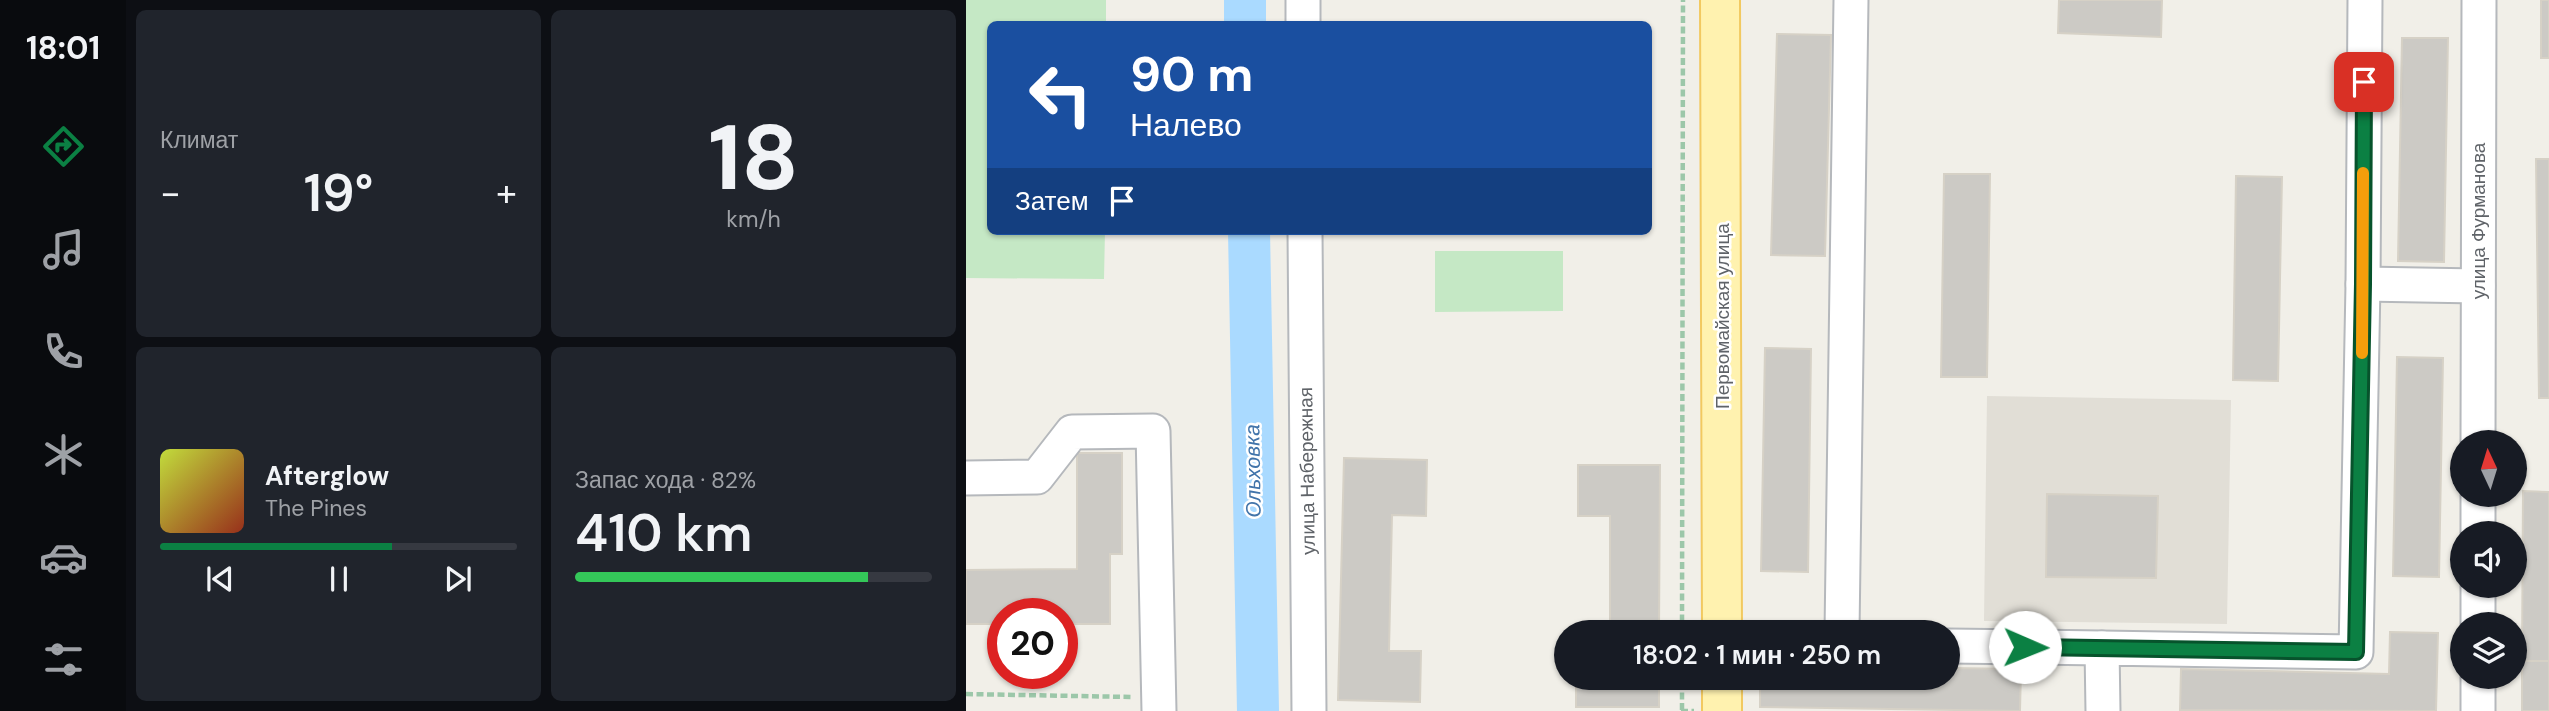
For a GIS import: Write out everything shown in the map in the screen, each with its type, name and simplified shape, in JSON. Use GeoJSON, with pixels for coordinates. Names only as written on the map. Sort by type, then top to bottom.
{"type":"FeatureCollection","features":[{"type":"Feature","properties":{"kind":"main road","name":"Первомайская улица"},"geometry":{"type":"LineString","coordinates":[[1720,0],[1722,620]]}},
{"type":"Feature","properties":{"kind":"main road"},"geometry":{"type":"LineString","coordinates":[[1722,690],[1722,711]]}},
{"type":"Feature","properties":{"kind":"street"},"geometry":{"type":"LineString","coordinates":[[1303,0],[1303,21]]}},
{"type":"Feature","properties":{"kind":"street"},"geometry":{"type":"LineString","coordinates":[[1842,620],[1852,0]]}},
{"type":"Feature","properties":{"kind":"street"},"geometry":{"type":"LineString","coordinates":[[1960,646],[2356,652],[2365,0]]}},
{"type":"Feature","properties":{"kind":"street","name":"улица Фурманова"},"geometry":{"type":"LineString","coordinates":[[2478,430],[2479,0]]}},
{"type":"Feature","properties":{"kind":"street","name":"улица Набережная"},"geometry":{"type":"LineString","coordinates":[[1305,235],[1309,711]]}},
{"type":"Feature","properties":{"kind":"street"},"geometry":{"type":"LineString","coordinates":[[2363,284],[2478,286]]}},
{"type":"Feature","properties":{"kind":"street"},"geometry":{"type":"LineString","coordinates":[[966,478],[1037,477],[1072,432],[1153,432],[1159,704]]}},
{"type":"Feature","properties":{"kind":"street"},"geometry":{"type":"LineString","coordinates":[[2102,648],[2103,711]]}},
{"type":"Feature","properties":{"kind":"street"},"geometry":{"type":"LineString","coordinates":[[2477,689],[2477,711]]}},
{"type":"Feature","properties":{"kind":"path"},"geometry":{"type":"LineString","coordinates":[[1682,620],[1683,0]]}},
{"type":"Feature","properties":{"kind":"path"},"geometry":{"type":"LineString","coordinates":[[1681,711],[1682,690]]}},
{"type":"Feature","properties":{"kind":"path"},"geometry":{"type":"LineString","coordinates":[[966,694],[1159,704]]}},
{"type":"Feature","properties":{"kind":"shaded area"},"geometry":{"type":"Polygon","coordinates":[[[1987,396],[2231,400],[2227,624],[1984,621],[1987,396]]]}},
{"type":"Feature","properties":{"kind":"green space"},"geometry":{"type":"Polygon","coordinates":[[[966,0],[1106,0],[1106,21],[987,21],[987,235],[1105,235],[1104,279],[966,278],[966,0]]]}},
{"type":"Feature","properties":{"kind":"green space"},"geometry":{"type":"Polygon","coordinates":[[[1435,251],[1563,251],[1563,311],[1435,312],[1435,251]]]}},
{"type":"Feature","properties":{"kind":"building"},"geometry":{"type":"Polygon","coordinates":[[[2059,0],[2162,0],[2161,37],[2058,33],[2059,0]]]}},
{"type":"Feature","properties":{"kind":"building"},"geometry":{"type":"Polygon","coordinates":[[[2541,0],[2549,0],[2549,58],[2541,58],[2541,0]]]}},
{"type":"Feature","properties":{"kind":"building"},"geometry":{"type":"Polygon","coordinates":[[[1777,34],[1831,35],[1825,256],[1771,255],[1777,34]]]}},
{"type":"Feature","properties":{"kind":"building"},"geometry":{"type":"Polygon","coordinates":[[[2402,38],[2448,38],[2444,262],[2398,261],[2402,38]]]}},
{"type":"Feature","properties":{"kind":"building"},"geometry":{"type":"Polygon","coordinates":[[[2536,159],[2549,159],[2549,398],[2539,398],[2536,159]]]}},
{"type":"Feature","properties":{"kind":"building"},"geometry":{"type":"Polygon","coordinates":[[[1944,174],[1990,174],[1987,377],[1941,377],[1944,174]]]}},
{"type":"Feature","properties":{"kind":"building"},"geometry":{"type":"Polygon","coordinates":[[[2236,176],[2282,177],[2278,381],[2233,380],[2236,176]]]}},
{"type":"Feature","properties":{"kind":"building"},"geometry":{"type":"Polygon","coordinates":[[[1765,348],[1811,349],[1808,572],[1761,571],[1765,348]]]}},
{"type":"Feature","properties":{"kind":"building"},"geometry":{"type":"Polygon","coordinates":[[[2397,357],[2443,358],[2439,577],[2393,576],[2397,357]]]}},
{"type":"Feature","properties":{"kind":"building"},"geometry":{"type":"Polygon","coordinates":[[[1077,453],[1122,453],[1122,554],[1110,554],[1110,624],[1078,624],[1078,598],[987,598],[987,624],[966,624],[966,570],[1077,569],[1077,453]]]}},
{"type":"Feature","properties":{"kind":"building"},"geometry":{"type":"Polygon","coordinates":[[[1344,458],[1427,460],[1426,516],[1392,515],[1389,651],[1421,651],[1420,702],[1338,700],[1344,458]]]}},
{"type":"Feature","properties":{"kind":"building"},"geometry":{"type":"Polygon","coordinates":[[[1578,465],[1660,465],[1659,620],[1610,620],[1610,516],[1578,516],[1578,465]]]}},
{"type":"Feature","properties":{"kind":"building"},"geometry":{"type":"Polygon","coordinates":[[[2527,491],[2549,492],[2549,661],[2527,661],[2527,612],[2522,612],[2522,598],[2527,598],[2527,521],[2523,521],[2523,508],[2527,508],[2527,491]]]}},
{"type":"Feature","properties":{"kind":"building"},"geometry":{"type":"Polygon","coordinates":[[[2047,494],[2158,496],[2156,578],[2046,577],[2047,494]]]}},
{"type":"Feature","properties":{"kind":"building"},"geometry":{"type":"Polygon","coordinates":[[[2390,632],[2438,633],[2436,711],[2180,710],[2181,669],[2389,674],[2390,632]]]}},
{"type":"Feature","properties":{"kind":"building"},"geometry":{"type":"Polygon","coordinates":[[[2527,661],[2549,661],[2549,711],[2522,711],[2522,689],[2527,689],[2527,661]]]}},
{"type":"Feature","properties":{"kind":"building"},"geometry":{"type":"Polygon","coordinates":[[[1960,668],[2021,669],[2020,711],[1760,707],[1760,690],[1960,690],[1960,668]]]}},
{"type":"Feature","properties":{"kind":"building"},"geometry":{"type":"Polygon","coordinates":[[[1576,690],[1659,690],[1659,707],[1576,707],[1576,690]]]}},
{"type":"Feature","properties":{"kind":"waterway","name":"Ольховка"},"geometry":{"type":"LineString","coordinates":[[1245,0],[1245,21]]}},
{"type":"Feature","properties":{"kind":"waterway","name":"Ольховка"},"geometry":{"type":"LineString","coordinates":[[1249,235],[1258,711]]}},
{"type":"Feature","properties":{"kind":"slow traffic"},"geometry":{"type":"LineString","coordinates":[[2362,353],[2363,173]]}},
{"type":"Feature","properties":{"kind":"route"},"geometry":{"type":"LineString","coordinates":[[2025,647],[2356,652],[2364,82]]}}]}
